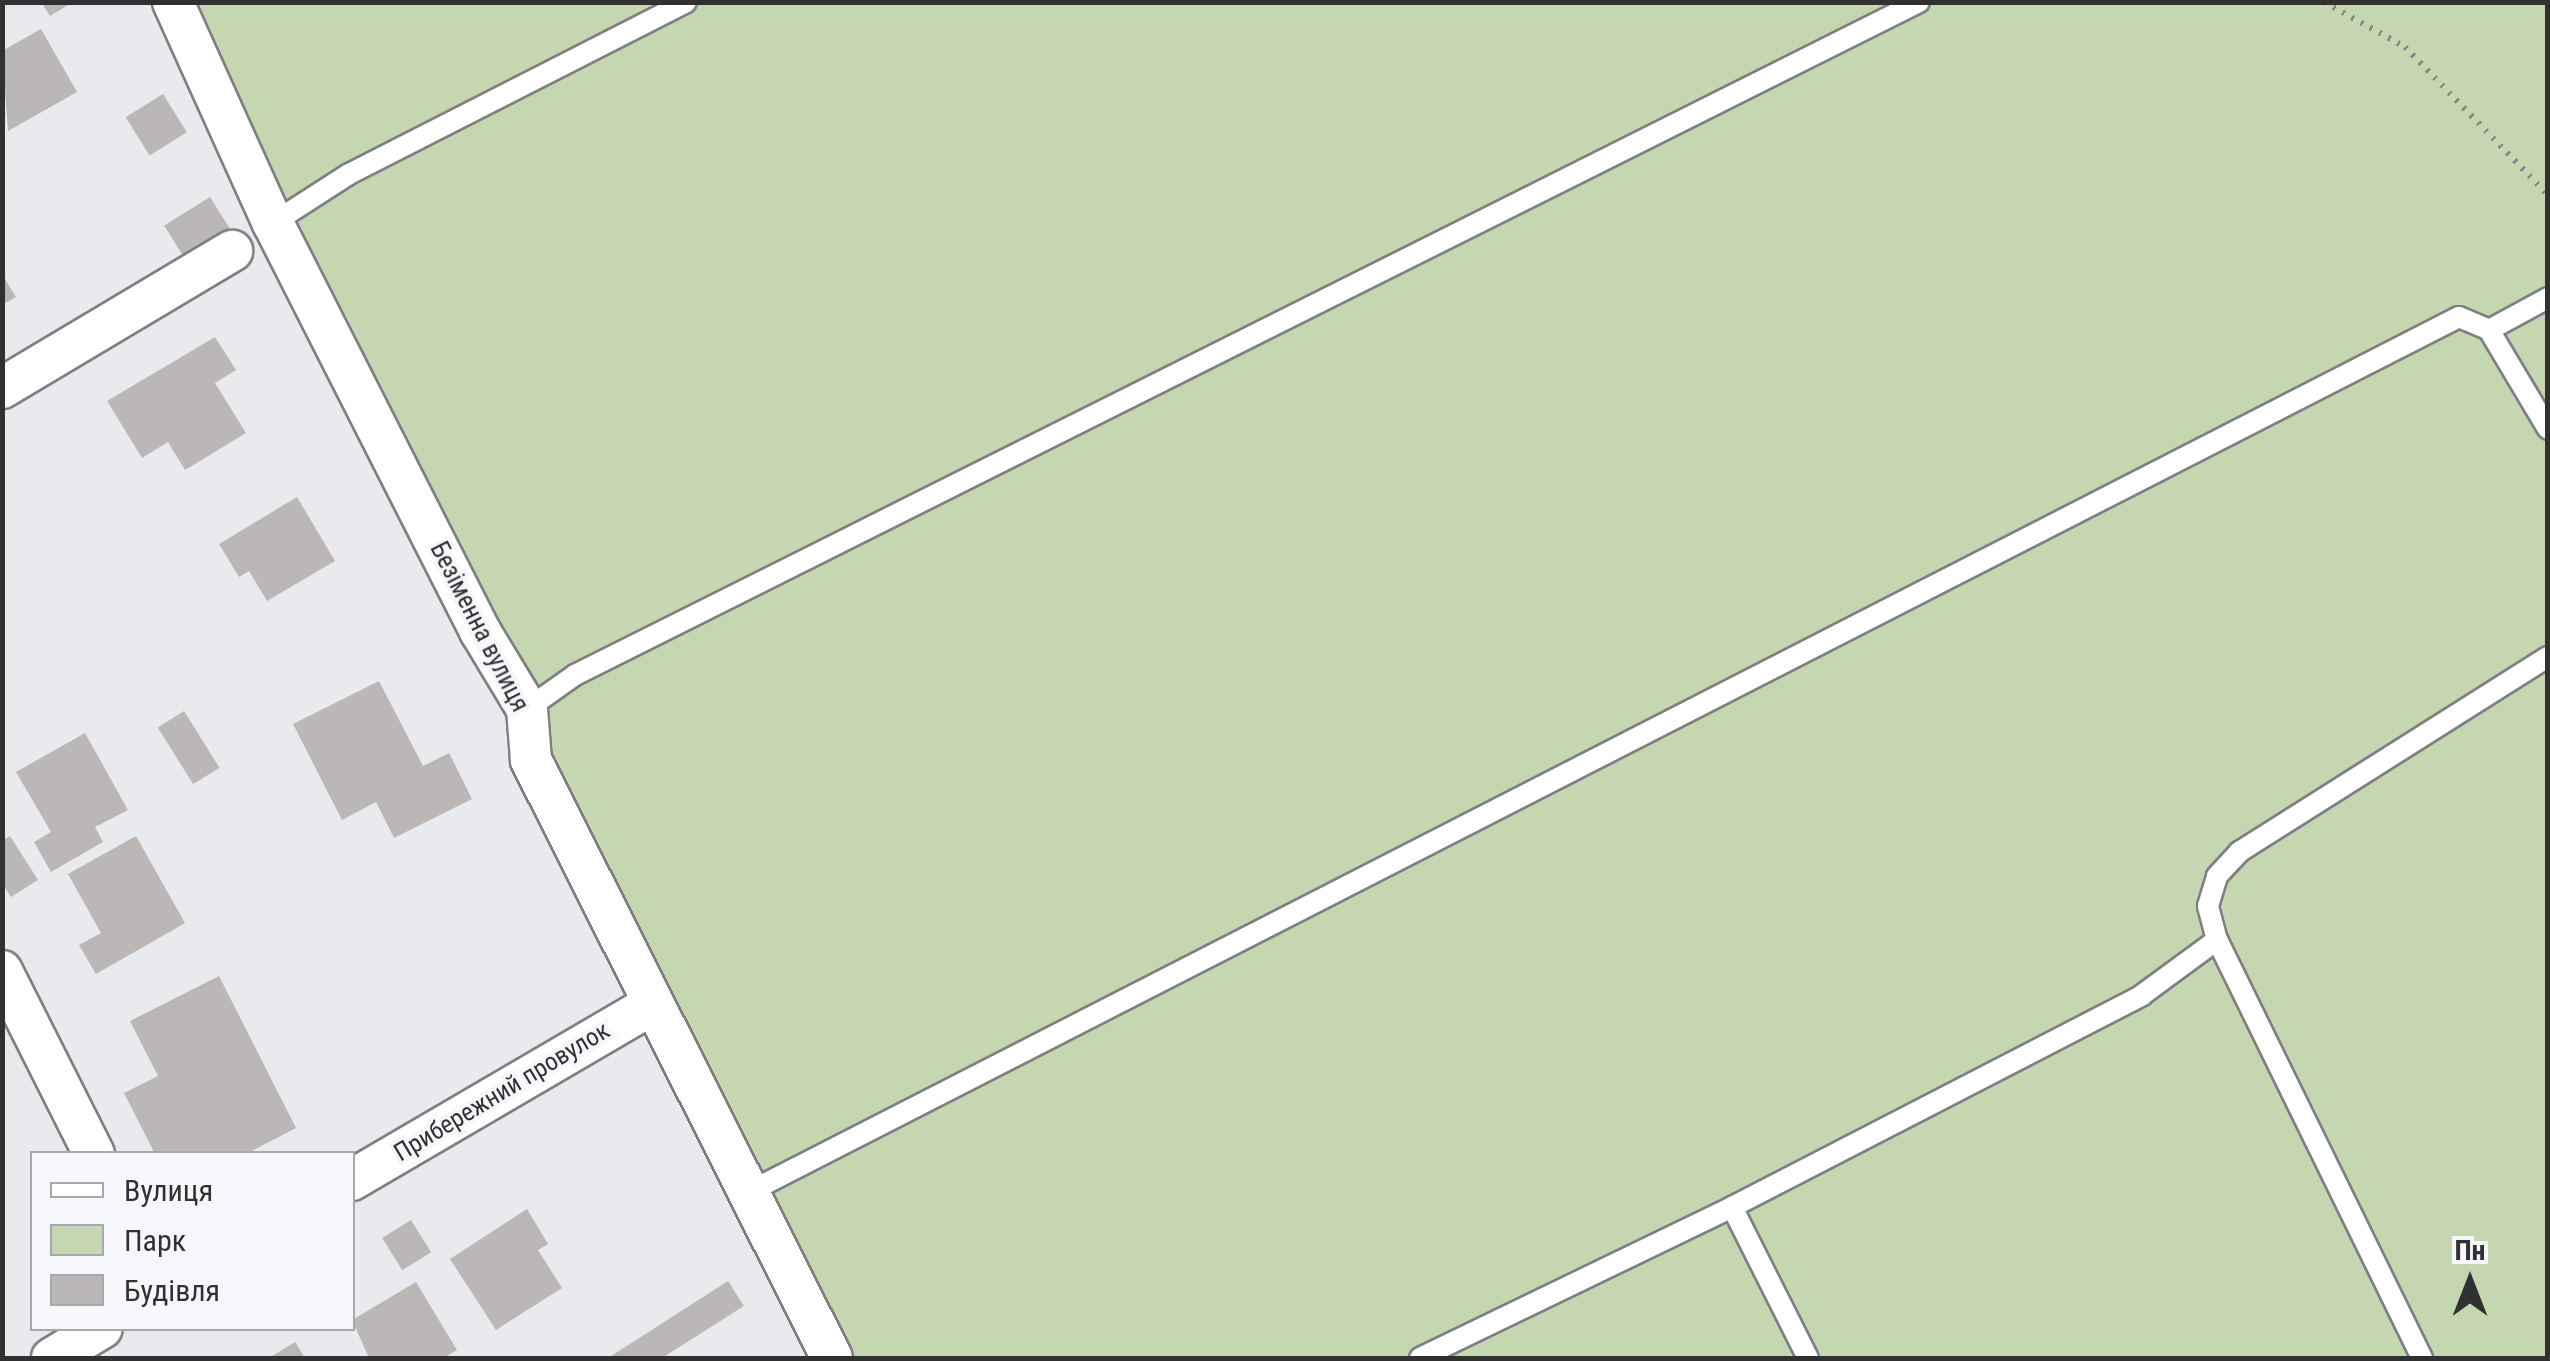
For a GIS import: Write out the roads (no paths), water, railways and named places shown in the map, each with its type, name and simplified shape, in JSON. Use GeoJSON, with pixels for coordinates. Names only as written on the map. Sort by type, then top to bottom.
{"type":"FeatureCollection","features":[{"type":"Feature","properties":{"kind":"street","name":"Безіменна вулиця"},"geometry":{"type":"LineString","coordinates":[[173,2],[274,224],[480,631],[527,709],[531,760],[832,1358]]}},
{"type":"Feature","properties":{"kind":"street"},"geometry":{"type":"LineString","coordinates":[[2,388],[232,251]]}},
{"type":"Feature","properties":{"kind":"street"},"geometry":{"type":"LineString","coordinates":[[2,971],[92,1151]]}},
{"type":"Feature","properties":{"kind":"street","name":"Прибережний провулок"},"geometry":{"type":"LineString","coordinates":[[355,1178],[652,1005]]}},
{"type":"Feature","properties":{"kind":"street"},"geometry":{"type":"LineString","coordinates":[[52,1358],[97,1331]]}},
{"type":"Feature","properties":{"kind":"lane"},"geometry":{"type":"LineString","coordinates":[[274,224],[349,174],[686,2]]}},
{"type":"Feature","properties":{"kind":"lane"},"geometry":{"type":"LineString","coordinates":[[527,709],[592,666],[1918,2]]}},
{"type":"Feature","properties":{"kind":"lane"},"geometry":{"type":"LineString","coordinates":[[2488,330],[2548,298]]}},
{"type":"Feature","properties":{"kind":"lane"},"geometry":{"type":"LineString","coordinates":[[748,1193],[2459,317],[2488,330],[2548,429]]}},
{"type":"Feature","properties":{"kind":"lane"},"geometry":{"type":"LineString","coordinates":[[2422,1358],[2217,940],[2208,906],[2216,876],[2240,852],[2548,657]]}},
{"type":"Feature","properties":{"kind":"lane"},"geometry":{"type":"LineString","coordinates":[[1420,1358],[1732,1207],[2142,995],[2217,940]]}},
{"type":"Feature","properties":{"kind":"lane"},"geometry":{"type":"LineString","coordinates":[[1732,1207],[1808,1358]]}}]}
